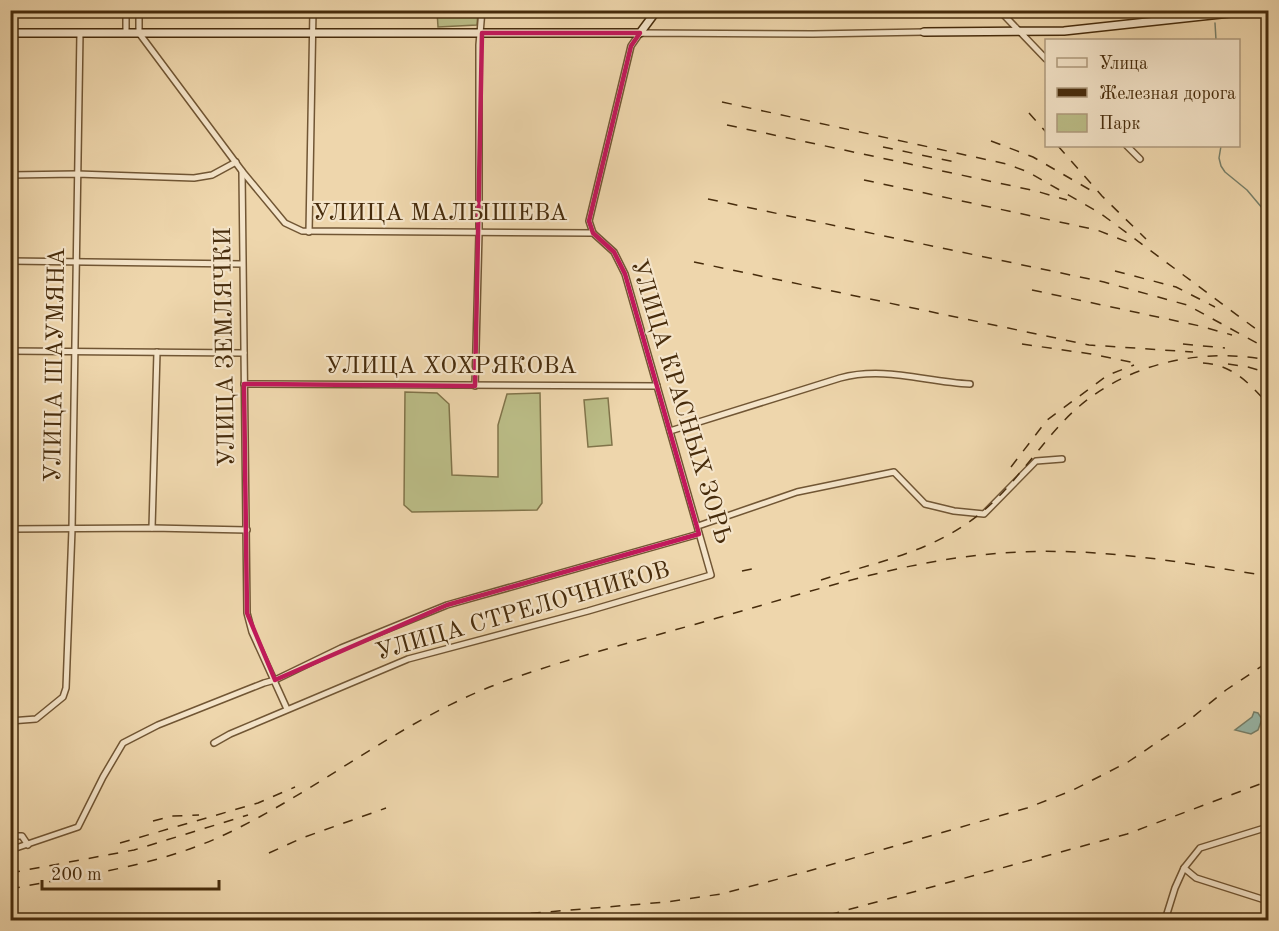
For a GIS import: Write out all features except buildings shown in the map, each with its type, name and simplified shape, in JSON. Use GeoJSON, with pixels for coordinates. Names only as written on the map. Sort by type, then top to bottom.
{"type":"FeatureCollection","features":[{"type":"Feature","properties":{"kind":"main road"},"geometry":{"type":"LineString","coordinates":[[10,33],[313,31],[640,33],[657,10]]}},
{"type":"Feature","properties":{"kind":"main road"},"geometry":{"type":"LineString","coordinates":[[924,32],[1023,33],[1075,30],[1258,10]]}},
{"type":"Feature","properties":{"kind":"street"},"geometry":{"type":"LineString","coordinates":[[126,10],[126,33]]}},
{"type":"Feature","properties":{"kind":"street"},"geometry":{"type":"LineString","coordinates":[[139,10],[139,33],[242,171]]}},
{"type":"Feature","properties":{"kind":"street"},"geometry":{"type":"LineString","coordinates":[[309,232],[313,10]]}},
{"type":"Feature","properties":{"kind":"street"},"geometry":{"type":"LineString","coordinates":[[475,386],[479,233],[479,56],[482,10]]}},
{"type":"Feature","properties":{"kind":"street"},"geometry":{"type":"LineString","coordinates":[[999,10],[1045,56]]}},
{"type":"Feature","properties":{"kind":"street"},"geometry":{"type":"LineString","coordinates":[[593,233],[590,221],[593,203],[631,46],[640,33],[924,32]]}},
{"type":"Feature","properties":{"kind":"street","name":"УЛИЦА ШАУМЯНА"},"geometry":{"type":"LineString","coordinates":[[10,721],[36,719],[63,697],[66,688],[72,529],[80,33]]}},
{"type":"Feature","properties":{"kind":"street"},"geometry":{"type":"LineString","coordinates":[[1128,147],[1140,159]]}},
{"type":"Feature","properties":{"kind":"street"},"geometry":{"type":"LineString","coordinates":[[10,175],[77,174],[195,178],[213,175],[236,162]]}},
{"type":"Feature","properties":{"kind":"street","name":"УЛИЦА МАЛЫШЕВА"},"geometry":{"type":"LineString","coordinates":[[242,171],[285,223],[295,230],[309,232],[593,233]]}},
{"type":"Feature","properties":{"kind":"street","name":"УЛИЦА ЗЕМЛЯЧКИ"},"geometry":{"type":"LineString","coordinates":[[242,171],[248,619],[287,709]]}},
{"type":"Feature","properties":{"kind":"street","name":"УЛИЦА КРАСНЫХ ЗОРЬ"},"geometry":{"type":"LineString","coordinates":[[593,233],[614,252],[625,274],[711,575]]}},
{"type":"Feature","properties":{"kind":"street"},"geometry":{"type":"LineString","coordinates":[[10,261],[242,264]]}},
{"type":"Feature","properties":{"kind":"street"},"geometry":{"type":"LineString","coordinates":[[10,351],[244,353]]}},
{"type":"Feature","properties":{"kind":"street"},"geometry":{"type":"LineString","coordinates":[[152,528],[157,352]]}},
{"type":"Feature","properties":{"kind":"street"},"geometry":{"type":"LineString","coordinates":[[670,431],[840,378],[866,373],[896,374],[970,384]]}},
{"type":"Feature","properties":{"kind":"street","name":"УЛИЦА ХОХРЯКОВА"},"geometry":{"type":"LineString","coordinates":[[244,384],[657,386]]}},
{"type":"Feature","properties":{"kind":"street"},"geometry":{"type":"LineString","coordinates":[[698,526],[797,492],[894,472],[925,504],[980,514],[987,512],[1036,461],[1062,459]]}},
{"type":"Feature","properties":{"kind":"street"},"geometry":{"type":"LineString","coordinates":[[10,529],[247,530]]}},
{"type":"Feature","properties":{"kind":"street"},"geometry":{"type":"LineString","coordinates":[[10,850],[80,825],[114,756],[128,740],[188,713],[264,682],[275,680],[341,648],[438,608],[699,534]]}},
{"type":"Feature","properties":{"kind":"street","name":"УЛИЦА СТРЕЛОЧНИКОВ"},"geometry":{"type":"LineString","coordinates":[[214,743],[287,709],[408,659],[588,611],[711,575]]}},
{"type":"Feature","properties":{"kind":"street"},"geometry":{"type":"LineString","coordinates":[[1165,921],[1184,867],[1200,848],[1269,827]]}},
{"type":"Feature","properties":{"kind":"street"},"geometry":{"type":"LineString","coordinates":[[10,836],[22,836],[28,845]]}},
{"type":"Feature","properties":{"kind":"street"},"geometry":{"type":"LineString","coordinates":[[1184,867],[1196,878],[1269,901]]}},
{"type":"Feature","properties":{"kind":"highlighted area"},"geometry":{"type":"Polygon","coordinates":[[[482,33],[640,33],[631,46],[589,221],[593,233],[614,252],[625,274],[699,534],[447,605],[275,680],[247,613],[244,384],[475,386],[482,33]]]}},
{"type":"Feature","properties":{"kind":"green space"},"geometry":{"type":"Polygon","coordinates":[[[437,11],[478,11],[477,25],[438,27],[437,11]]]}},
{"type":"Feature","properties":{"kind":"green space"},"geometry":{"type":"Polygon","coordinates":[[[405,392],[437,393],[449,404],[452,475],[498,477],[498,425],[507,394],[540,393],[542,503],[537,510],[412,512],[404,505],[405,392]]]}},
{"type":"Feature","properties":{"kind":"green space"},"geometry":{"type":"Polygon","coordinates":[[[608,398],[612,445],[588,447],[584,400],[608,398]]]}},
{"type":"Feature","properties":{"kind":"shaded area"},"geometry":{"type":"Polygon","coordinates":[[[1254,712],[1258,713],[1262,719],[1258,730],[1251,734],[1235,730],[1252,717],[1254,712]]]}},
{"type":"Feature","properties":{"kind":"waterway"},"geometry":{"type":"LineString","coordinates":[[1215,23],[1216,39]]}},
{"type":"Feature","properties":{"kind":"waterway"},"geometry":{"type":"LineString","coordinates":[[1221,147],[1219,158],[1225,172],[1247,190],[1268,215]]}},
{"type":"Feature","properties":{"kind":"railway"},"geometry":{"type":"LineString","coordinates":[[722,102],[1007,164],[1028,172],[1100,213],[1268,338]]}},
{"type":"Feature","properties":{"kind":"railway"},"geometry":{"type":"LineString","coordinates":[[1029,113],[1045,131]]}},
{"type":"Feature","properties":{"kind":"railway"},"geometry":{"type":"LineString","coordinates":[[727,125],[1036,191],[1067,200]]}},
{"type":"Feature","properties":{"kind":"railway"},"geometry":{"type":"LineString","coordinates":[[991,141],[1033,157],[1092,191]]}},
{"type":"Feature","properties":{"kind":"railway"},"geometry":{"type":"LineString","coordinates":[[883,147],[955,162]]}},
{"type":"Feature","properties":{"kind":"railway"},"geometry":{"type":"LineString","coordinates":[[1059,147],[1102,196],[1146,239]]}},
{"type":"Feature","properties":{"kind":"railway"},"geometry":{"type":"LineString","coordinates":[[864,180],[1097,230],[1130,243]]}},
{"type":"Feature","properties":{"kind":"railway"},"geometry":{"type":"LineString","coordinates":[[708,199],[1104,282],[1187,305],[1268,349]]}},
{"type":"Feature","properties":{"kind":"railway"},"geometry":{"type":"LineString","coordinates":[[694,262],[1089,345],[1193,352]]}},
{"type":"Feature","properties":{"kind":"railway"},"geometry":{"type":"LineString","coordinates":[[1115,271],[1176,287],[1215,307]]}},
{"type":"Feature","properties":{"kind":"railway"},"geometry":{"type":"LineString","coordinates":[[1032,290],[1232,335]]}},
{"type":"Feature","properties":{"kind":"railway"},"geometry":{"type":"LineString","coordinates":[[1022,344],[1136,363]]}},
{"type":"Feature","properties":{"kind":"railway"},"geometry":{"type":"LineString","coordinates":[[1183,344],[1225,348]]}},
{"type":"Feature","properties":{"kind":"railway"},"geometry":{"type":"LineString","coordinates":[[821,580],[916,550],[935,542],[969,522],[995,501],[1060,425],[1081,405],[1104,388],[1129,375],[1183,359],[1240,356],[1268,360]]}},
{"type":"Feature","properties":{"kind":"railway"},"geometry":{"type":"LineString","coordinates":[[1203,363],[1223,367],[1240,376],[1268,404]]}},
{"type":"Feature","properties":{"kind":"railway"},"geometry":{"type":"LineString","coordinates":[[1228,364],[1268,373]]}},
{"type":"Feature","properties":{"kind":"railway"},"geometry":{"type":"LineString","coordinates":[[1011,467],[1047,420],[1108,375],[1134,365]]}},
{"type":"Feature","properties":{"kind":"railway"},"geometry":{"type":"LineString","coordinates":[[10,889],[147,862],[200,845],[226,834],[295,797],[429,716],[500,683],[581,657],[867,576],[943,560],[1052,551],[1114,554],[1268,576]]}},
{"type":"Feature","properties":{"kind":"railway"},"geometry":{"type":"LineString","coordinates":[[742,571],[756,568]]}},
{"type":"Feature","properties":{"kind":"railway"},"geometry":{"type":"LineString","coordinates":[[451,920],[666,902],[721,894],[1027,808],[1071,791],[1128,762],[1183,725],[1226,690],[1268,662]]}},
{"type":"Feature","properties":{"kind":"railway"},"geometry":{"type":"LineString","coordinates":[[810,920],[1127,834],[1268,781]]}},
{"type":"Feature","properties":{"kind":"railway"},"geometry":{"type":"LineString","coordinates":[[120,843],[258,803],[295,787]]}},
{"type":"Feature","properties":{"kind":"railway"},"geometry":{"type":"LineString","coordinates":[[269,853],[302,838],[386,808]]}},
{"type":"Feature","properties":{"kind":"railway"},"geometry":{"type":"LineString","coordinates":[[153,821],[173,816],[199,815]]}},
{"type":"Feature","properties":{"kind":"railway"},"geometry":{"type":"LineString","coordinates":[[10,873],[134,850],[248,815]]}}]}
